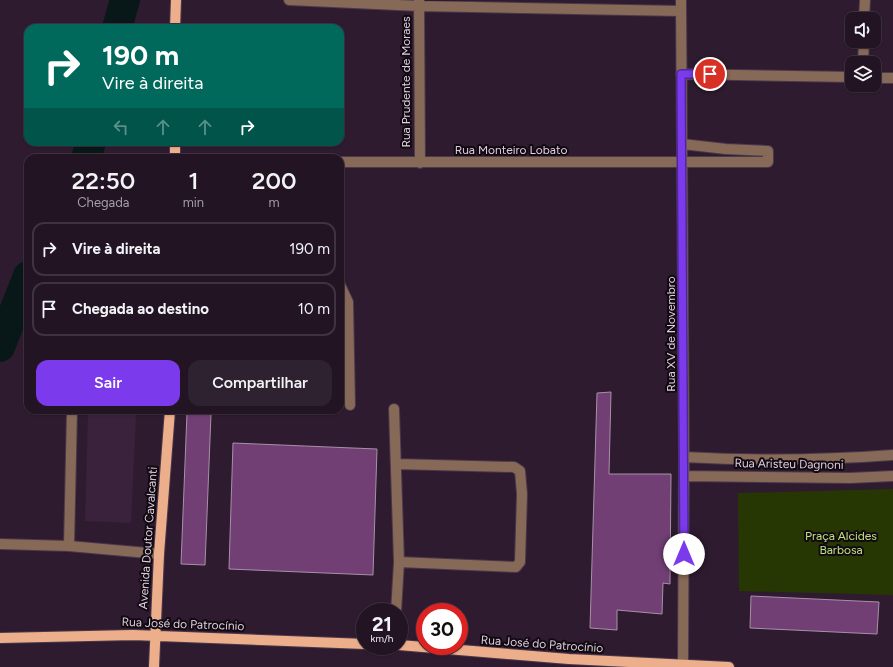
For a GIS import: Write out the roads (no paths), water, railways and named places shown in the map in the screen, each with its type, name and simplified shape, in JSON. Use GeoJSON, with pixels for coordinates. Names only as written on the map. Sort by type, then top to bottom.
{"type":"FeatureCollection","features":[{"type":"Feature","properties":{"kind":"main road"},"geometry":{"type":"LineString","coordinates":[[175,24],[176,0]]}},
{"type":"Feature","properties":{"kind":"main road","name":"Avenida Doutor Cavalcanti"},"geometry":{"type":"LineString","coordinates":[[154,667],[159,554],[170,414]]}},
{"type":"Feature","properties":{"kind":"main road","name":"Rua José do Patrocínio"},"geometry":{"type":"LineString","coordinates":[[0,638],[133,635],[356,644]]}},
{"type":"Feature","properties":{"kind":"main road","name":"Rua José do Patrocínio"},"geometry":{"type":"LineString","coordinates":[[408,647],[569,659],[683,666],[729,667]]}},
{"type":"Feature","properties":{"kind":"street"},"geometry":{"type":"LineString","coordinates":[[290,0],[680,11]]}},
{"type":"Feature","properties":{"kind":"street","name":"Rua XV de Novembro"},"geometry":{"type":"LineString","coordinates":[[681,0],[684,457],[683,666]]}},
{"type":"Feature","properties":{"kind":"street"},"geometry":{"type":"LineString","coordinates":[[864,12],[865,0]]}},
{"type":"Feature","properties":{"kind":"street","name":"Rua Prudente de Moraes"},"geometry":{"type":"LineString","coordinates":[[419,3],[420,163]]}},
{"type":"Feature","properties":{"kind":"street"},"geometry":{"type":"LineString","coordinates":[[681,74],[845,77]]}},
{"type":"Feature","properties":{"kind":"street"},"geometry":{"type":"LineString","coordinates":[[881,78],[893,78]]}},
{"type":"Feature","properties":{"kind":"street","name":"Rua Monteiro Lobato"},"geometry":{"type":"LineString","coordinates":[[344,162],[768,162],[768,151],[726,149],[682,144]]}},
{"type":"Feature","properties":{"kind":"street"},"geometry":{"type":"LineString","coordinates":[[344,294],[348,302],[350,405]]}},
{"type":"Feature","properties":{"kind":"street"},"geometry":{"type":"LineString","coordinates":[[394,409],[399,562],[397,603]]}},
{"type":"Feature","properties":{"kind":"street"},"geometry":{"type":"LineString","coordinates":[[69,546],[72,414]]}},
{"type":"Feature","properties":{"kind":"street","name":"Rua Aristeu Dagnoni"},"geometry":{"type":"LineString","coordinates":[[684,457],[725,459],[857,458],[893,455]]}},
{"type":"Feature","properties":{"kind":"street"},"geometry":{"type":"LineString","coordinates":[[396,464],[514,467],[520,471],[522,494],[520,562],[516,567],[399,562]]}},
{"type":"Feature","properties":{"kind":"street","name":"Rua Aristeu Dagnoni"},"geometry":{"type":"LineString","coordinates":[[684,476],[850,478],[893,476]]}},
{"type":"Feature","properties":{"kind":"street"},"geometry":{"type":"LineString","coordinates":[[0,544],[69,546],[159,554]]}},
{"type":"Feature","properties":{"kind":"waterway"},"geometry":{"type":"LineString","coordinates":[[118,24],[125,0]]}},
{"type":"Feature","properties":{"kind":"waterway"},"geometry":{"type":"LineString","coordinates":[[87,154],[90,146]]}},
{"type":"Feature","properties":{"kind":"waterway"},"geometry":{"type":"LineString","coordinates":[[0,347],[24,286]]}},
{"type":"Feature","properties":{"kind":"park label","name":"Praça Alcides Barbosa"},"geometry":{"type":"Point","coordinates":[841,543]}}]}
